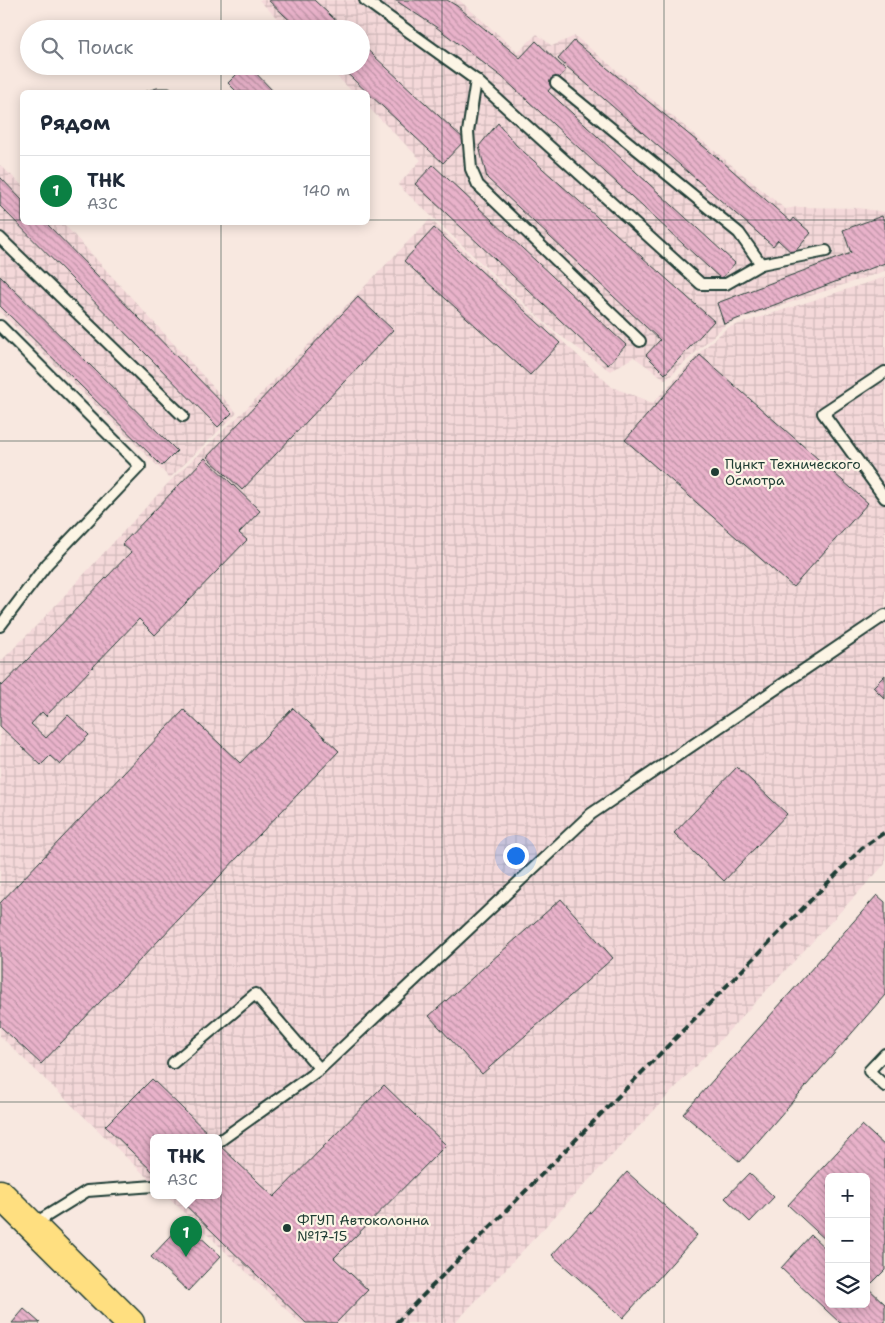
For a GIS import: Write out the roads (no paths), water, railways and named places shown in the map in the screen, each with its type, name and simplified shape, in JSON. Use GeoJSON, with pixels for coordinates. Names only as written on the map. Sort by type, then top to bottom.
{"type":"FeatureCollection","features":[{"type":"Feature","properties":{"kind":"main road"},"geometry":{"type":"LineString","coordinates":[[0,1194],[130,1323]]}},
{"type":"Feature","properties":{"kind":"lane"},"geometry":{"type":"LineString","coordinates":[[365,0],[476,80],[701,284],[726,284],[761,264],[826,251]]}},
{"type":"Feature","properties":{"kind":"lane"},"geometry":{"type":"LineString","coordinates":[[476,80],[468,132],[471,169],[478,185],[640,342]]}},
{"type":"Feature","properties":{"kind":"lane"},"geometry":{"type":"LineString","coordinates":[[556,83],[739,234],[761,264]]}},
{"type":"Feature","properties":{"kind":"lane"},"geometry":{"type":"LineString","coordinates":[[0,238],[183,416]]}},
{"type":"Feature","properties":{"kind":"lane"},"geometry":{"type":"LineString","coordinates":[[0,326],[140,466],[47,564],[0,626]]}},
{"type":"Feature","properties":{"kind":"lane"},"geometry":{"type":"LineString","coordinates":[[885,372],[823,413],[885,498]]}},
{"type":"Feature","properties":{"kind":"lane"},"geometry":{"type":"LineString","coordinates":[[222,1139],[320,1069],[591,814],[885,615]]}},
{"type":"Feature","properties":{"kind":"lane"},"geometry":{"type":"LineString","coordinates":[[173,1063],[255,994],[320,1069]]}},
{"type":"Feature","properties":{"kind":"lane"},"geometry":{"type":"LineString","coordinates":[[885,1054],[869,1071],[885,1086]]}},
{"type":"Feature","properties":{"kind":"lane"},"geometry":{"type":"LineString","coordinates":[[31,1225],[87,1191],[150,1186]]}},
{"type":"Feature","properties":{"kind":"railway"},"geometry":{"type":"LineString","coordinates":[[396,1323],[862,848],[885,832]]}},
{"type":"Feature","properties":{"kind":"place","name":"Пункт Технического Осмотра"},"geometry":{"type":"Point","coordinates":[715,472]}},
{"type":"Feature","properties":{"kind":"place","name":"ФГУП Автоколонна №17-15"},"geometry":{"type":"Point","coordinates":[287,1228]}},
{"type":"Feature","properties":{"kind":"place","name":"ТНК"},"geometry":{"type":"Point","coordinates":[186,1257]}}]}
